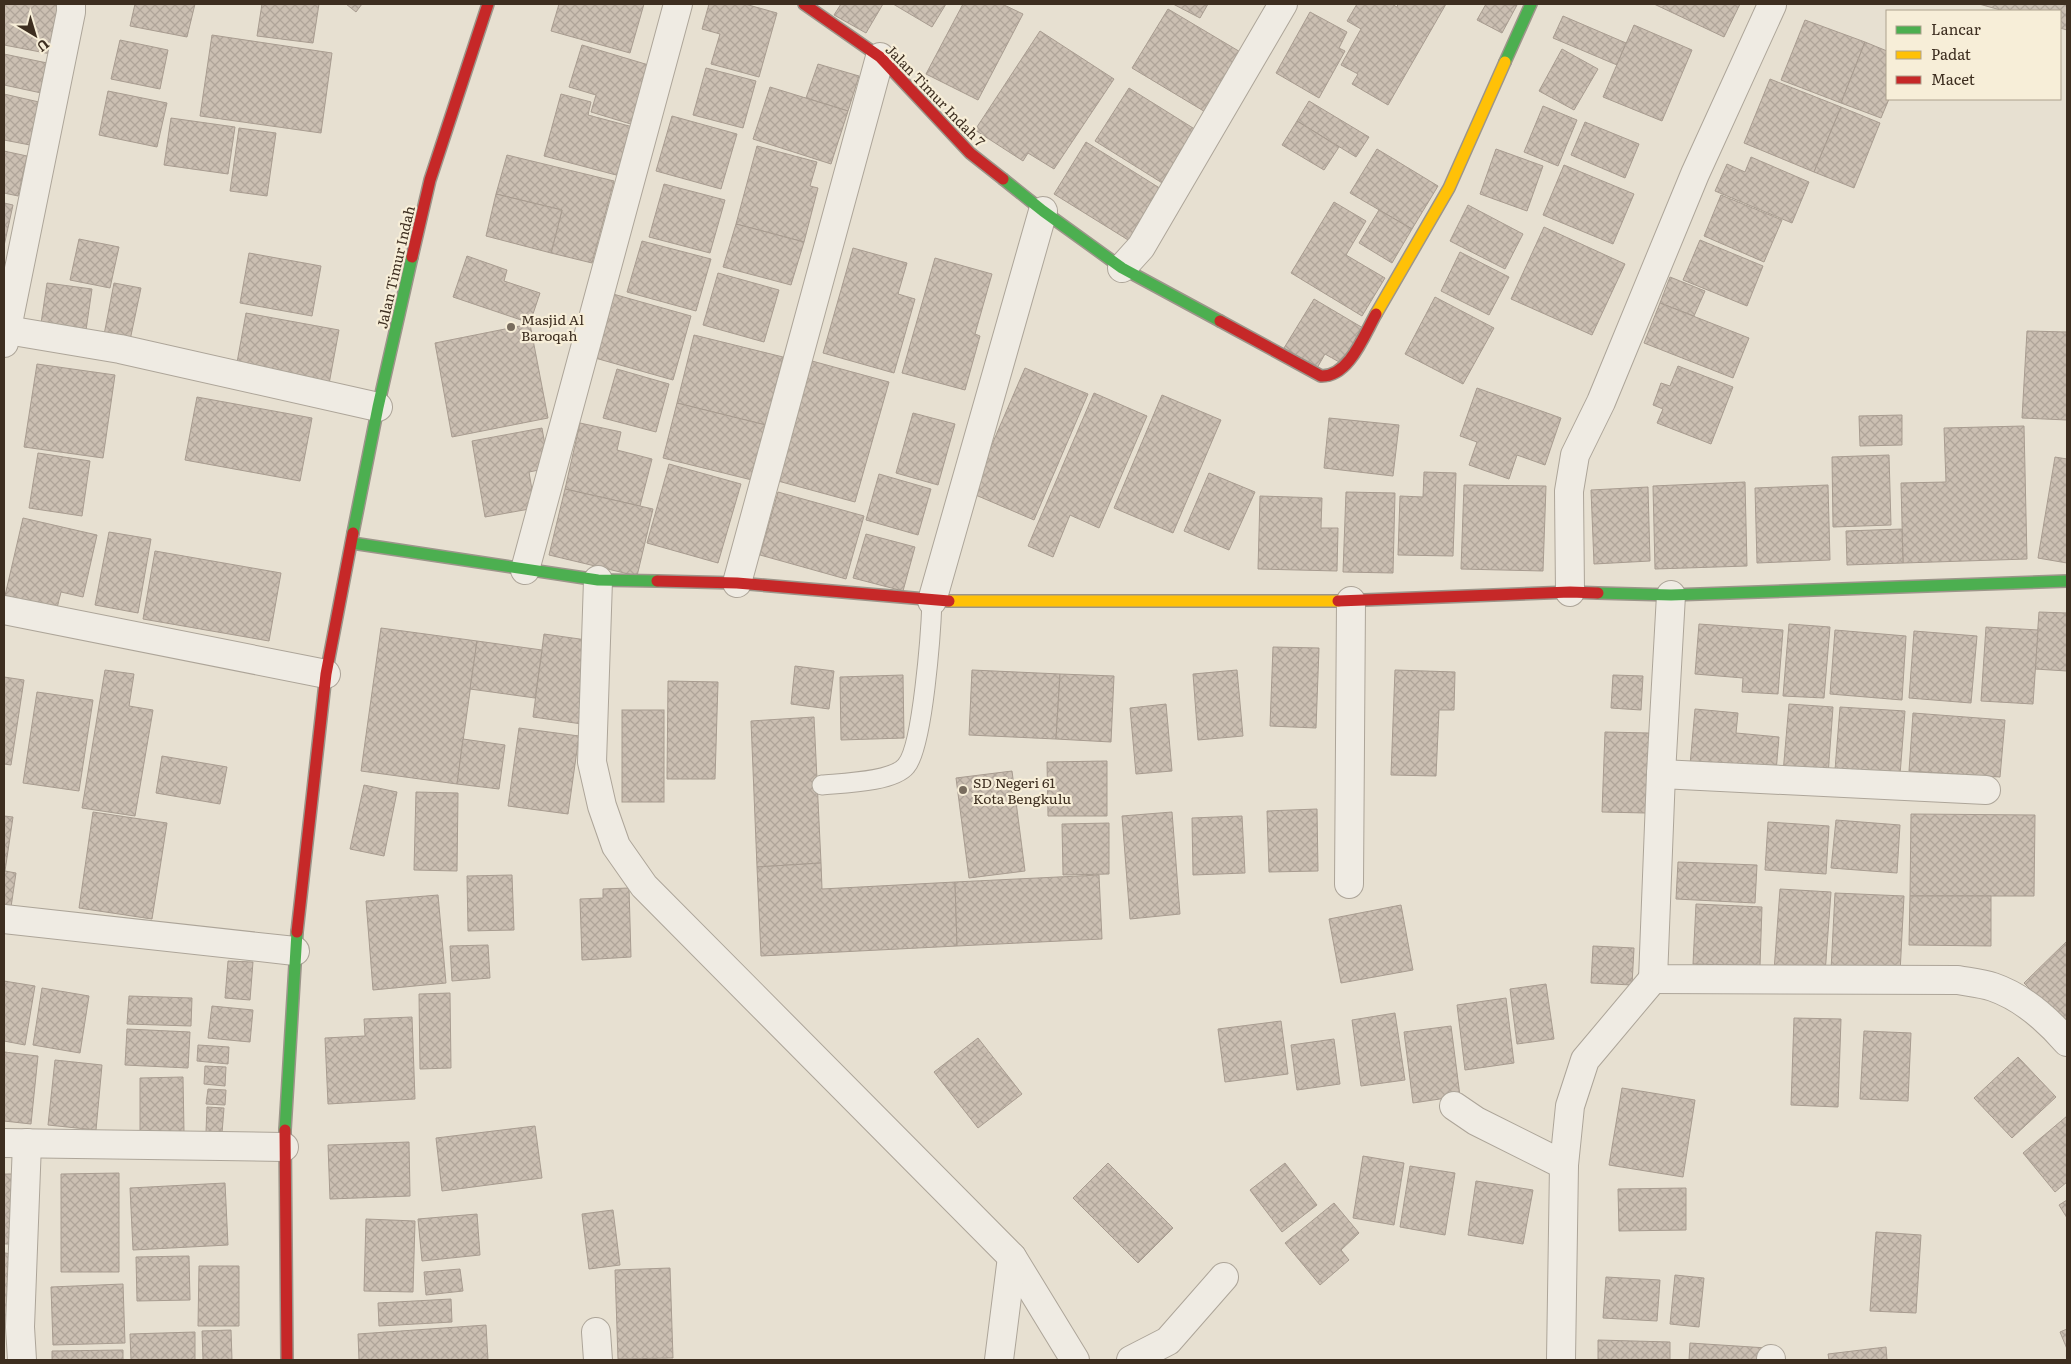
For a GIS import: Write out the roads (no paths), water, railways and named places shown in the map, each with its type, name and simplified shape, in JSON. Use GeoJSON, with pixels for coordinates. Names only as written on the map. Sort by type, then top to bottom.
{"type":"FeatureCollection","features":[{"type":"Feature","properties":{"kind":"street"},"geometry":{"type":"LineString","coordinates":[[71,4],[71,12],[5,337],[120,348],[378,407]]}},
{"type":"Feature","properties":{"kind":"street","name":"Jalan Timur Indah"},"geometry":{"type":"LineString","coordinates":[[287,1360],[284,1147],[295,951],[326,674],[378,407],[430,180],[488,4]]}},
{"type":"Feature","properties":{"kind":"street"},"geometry":{"type":"LineString","coordinates":[[525,570],[678,4]]}},
{"type":"Feature","properties":{"kind":"street","name":"Jalan Timur Indah 7"},"geometry":{"type":"LineString","coordinates":[[804,4],[880,57],[911,88],[970,154],[1043,211],[1122,268],[1321,376],[1329,377],[1339,372],[1347,364],[1449,188],[1531,4]]}},
{"type":"Feature","properties":{"kind":"street"},"geometry":{"type":"LineString","coordinates":[[1122,268],[1141,247],[1283,4]]}},
{"type":"Feature","properties":{"kind":"street"},"geometry":{"type":"LineString","coordinates":[[1570,592],[1569,491],[1575,455],[1601,402],[1695,174],[1772,5]]}},
{"type":"Feature","properties":{"kind":"street"},"geometry":{"type":"LineString","coordinates":[[737,583],[880,57]]}},
{"type":"Feature","properties":{"kind":"street"},"geometry":{"type":"LineString","coordinates":[[932,601],[1043,211]]}},
{"type":"Feature","properties":{"kind":"street"},"geometry":{"type":"LineString","coordinates":[[352,543],[598,580],[737,583],[932,601],[1352,601],[1570,592],[1671,595],[2067,581]]}},
{"type":"Feature","properties":{"kind":"street"},"geometry":{"type":"LineString","coordinates":[[598,580],[592,762],[602,806],[616,846],[644,886],[1012,1257],[1081,1358]]}},
{"type":"Feature","properties":{"kind":"street"},"geometry":{"type":"LineString","coordinates":[[1560,1360],[1564,1165],[1570,1106],[1585,1060],[1653,979],[1661,774],[1671,595]]}},
{"type":"Feature","properties":{"kind":"street"},"geometry":{"type":"LineString","coordinates":[[1349,884],[1352,601]]}},
{"type":"Feature","properties":{"kind":"street"},"geometry":{"type":"LineString","coordinates":[[4,610],[326,674]]}},
{"type":"Feature","properties":{"kind":"street"},"geometry":{"type":"LineString","coordinates":[[1661,774],[1986,790]]}},
{"type":"Feature","properties":{"kind":"street"},"geometry":{"type":"LineString","coordinates":[[4,919],[295,951]]}},
{"type":"Feature","properties":{"kind":"street"},"geometry":{"type":"LineString","coordinates":[[1653,979],[1958,980],[1992,986],[2021,1000],[2052,1025],[2067,1042]]}},
{"type":"Feature","properties":{"kind":"street"},"geometry":{"type":"LineString","coordinates":[[1454,1106],[1476,1121],[1564,1165]]}},
{"type":"Feature","properties":{"kind":"street"},"geometry":{"type":"LineString","coordinates":[[22,1360],[12,1327],[15,1143],[284,1147]]}},
{"type":"Feature","properties":{"kind":"street"},"geometry":{"type":"LineString","coordinates":[[1000,1360],[1012,1257]]}},
{"type":"Feature","properties":{"kind":"street"},"geometry":{"type":"LineString","coordinates":[[1131,1360],[1168,1341],[1224,1277]]}},
{"type":"Feature","properties":{"kind":"street"},"geometry":{"type":"LineString","coordinates":[[596,1332],[598,1360]]}},
{"type":"Feature","properties":{"kind":"lane"},"geometry":{"type":"LineString","coordinates":[[822,785],[883,778],[906,767],[915,748],[930,640],[932,601]]}},
{"type":"Feature","properties":{"kind":"place","name":"Masjid Al Baroqah"},"geometry":{"type":"Point","coordinates":[511,327]}},
{"type":"Feature","properties":{"kind":"place","name":"SD Negeri 61 Kota Bengkulu"},"geometry":{"type":"Point","coordinates":[963,790]}}]}
